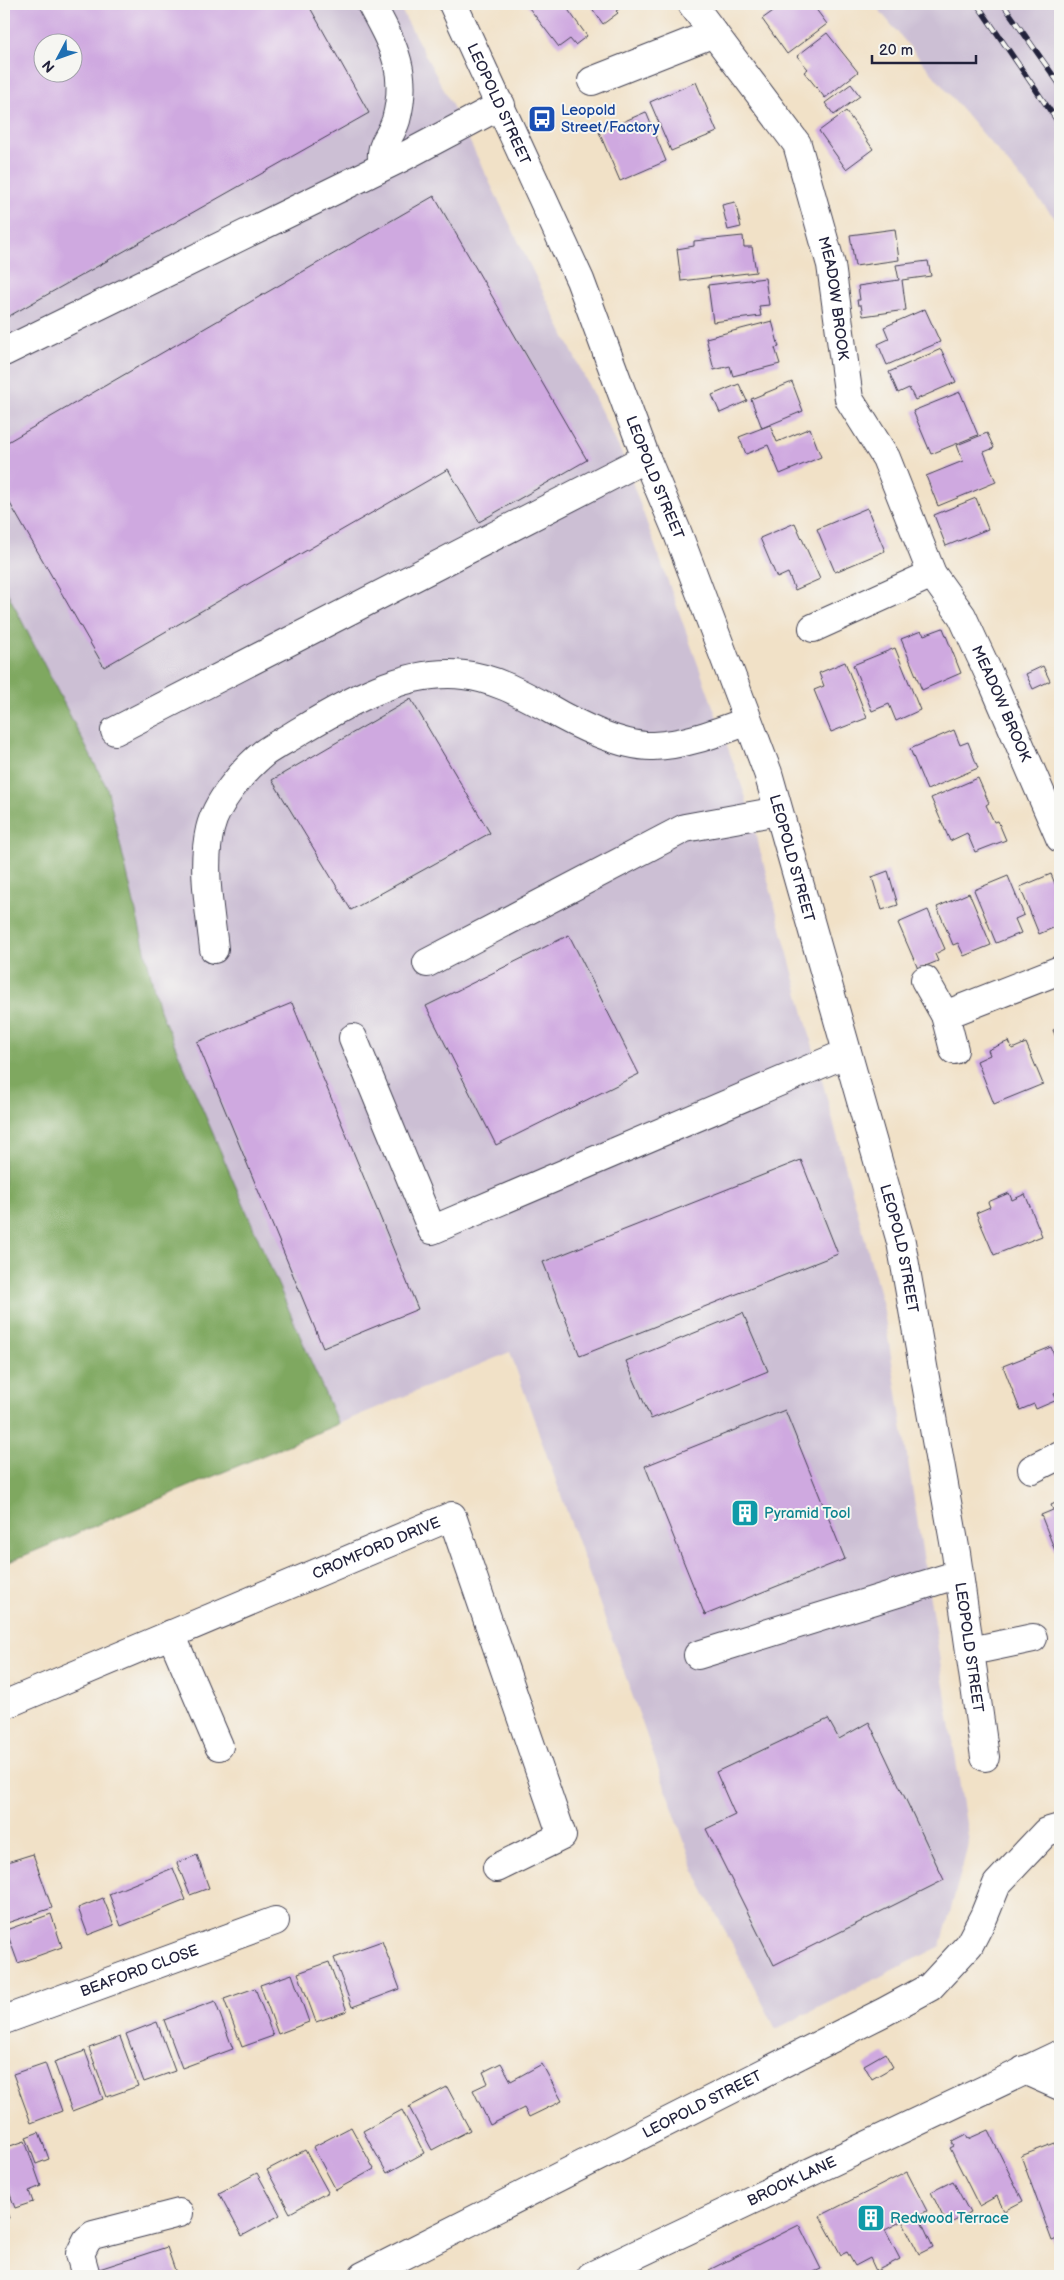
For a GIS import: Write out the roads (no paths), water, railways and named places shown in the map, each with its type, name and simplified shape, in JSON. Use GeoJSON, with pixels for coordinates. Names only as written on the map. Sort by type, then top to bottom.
{"type":"FeatureCollection","features":[{"type":"Feature","properties":{"kind":"street"},"geometry":{"type":"LineString","coordinates":[[371,4],[392,42],[400,65],[399,101],[396,121],[380,153],[383,166]]}},
{"type":"Feature","properties":{"kind":"street","name":"LEOPOLD STREET"},"geometry":{"type":"LineString","coordinates":[[453,4],[580,280],[646,458],[678,534],[768,773],[901,1242],[959,1574],[985,1757]]}},
{"type":"Feature","properties":{"kind":"street","name":"MEADOW BROOK"},"geometry":{"type":"LineString","coordinates":[[692,4],[797,144],[831,265],[849,399],[886,458],[932,574],[962,616],[994,684],[1060,838]]}},
{"type":"Feature","properties":{"kind":"street"},"geometry":{"type":"LineString","coordinates":[[592,81],[714,33]]}},
{"type":"Feature","properties":{"kind":"street"},"geometry":{"type":"LineString","coordinates":[[4,352],[383,166],[501,105]]}},
{"type":"Feature","properties":{"kind":"street"},"geometry":{"type":"LineString","coordinates":[[115,731],[646,458]]}},
{"type":"Feature","properties":{"kind":"street"},"geometry":{"type":"LineString","coordinates":[[813,628],[932,574]]}},
{"type":"Feature","properties":{"kind":"street"},"geometry":{"type":"LineString","coordinates":[[214,949],[206,866],[210,828],[230,788],[264,753],[321,719],[382,688],[425,675],[466,675],[500,684],[574,723],[592,730],[619,740],[652,746],[696,739],[748,721]]}},
{"type":"Feature","properties":{"kind":"street"},"geometry":{"type":"LineString","coordinates":[[427,963],[685,828],[778,811]]}},
{"type":"Feature","properties":{"kind":"street"},"geometry":{"type":"LineString","coordinates":[[945,1015],[1060,970]]}},
{"type":"Feature","properties":{"kind":"street"},"geometry":{"type":"LineString","coordinates":[[925,980],[945,1015],[954,1050]]}},
{"type":"Feature","properties":{"kind":"street"},"geometry":{"type":"LineString","coordinates":[[352,1038],[432,1230],[847,1053]]}},
{"type":"Feature","properties":{"kind":"street"},"geometry":{"type":"LineString","coordinates":[[1032,1469],[1060,1455]]}},
{"type":"Feature","properties":{"kind":"street","name":"CROMFORD DRIVE"},"geometry":{"type":"LineString","coordinates":[[4,1705],[452,1516],[562,1836],[497,1868]]}},
{"type":"Feature","properties":{"kind":"street"},"geometry":{"type":"LineString","coordinates":[[698,1654],[959,1574]]}},
{"type":"Feature","properties":{"kind":"street"},"geometry":{"type":"LineString","coordinates":[[171,1634],[219,1746]]}},
{"type":"Feature","properties":{"kind":"street"},"geometry":{"type":"LineString","coordinates":[[971,1651],[1033,1638]]}},
{"type":"Feature","properties":{"kind":"street","name":"LEOPOLD STREET"},"geometry":{"type":"LineString","coordinates":[[363,2276],[930,1987],[969,1945],[984,1916],[996,1884],[1046,1832],[1060,1828]]}},
{"type":"Feature","properties":{"kind":"street","name":"BEAFORD CLOSE"},"geometry":{"type":"LineString","coordinates":[[4,2020],[275,1921]]}},
{"type":"Feature","properties":{"kind":"street","name":"BROOK LANE"},"geometry":{"type":"LineString","coordinates":[[591,2276],[993,2084],[1060,2054]]}},
{"type":"Feature","properties":{"kind":"street"},"geometry":{"type":"LineString","coordinates":[[1024,2070],[1060,2086]]}},
{"type":"Feature","properties":{"kind":"street"},"geometry":{"type":"LineString","coordinates":[[86,2276],[80,2254],[87,2240],[93,2235],[179,2213]]}},
{"type":"Feature","properties":{"kind":"railway"},"geometry":{"type":"LineString","coordinates":[[977,4],[1060,125]]}},
{"type":"Feature","properties":{"kind":"railway"},"geometry":{"type":"LineString","coordinates":[[1003,4],[1060,85]]}},
{"type":"Feature","properties":{"kind":"place","name":"Leopold Street/Factory"},"geometry":{"type":"Point","coordinates":[542,119]}},
{"type":"Feature","properties":{"kind":"place","name":"Pyramid Tool"},"geometry":{"type":"Point","coordinates":[745,1513]}},
{"type":"Feature","properties":{"kind":"place","name":"Redwood Terrace"},"geometry":{"type":"Point","coordinates":[871,2218]}}]}
